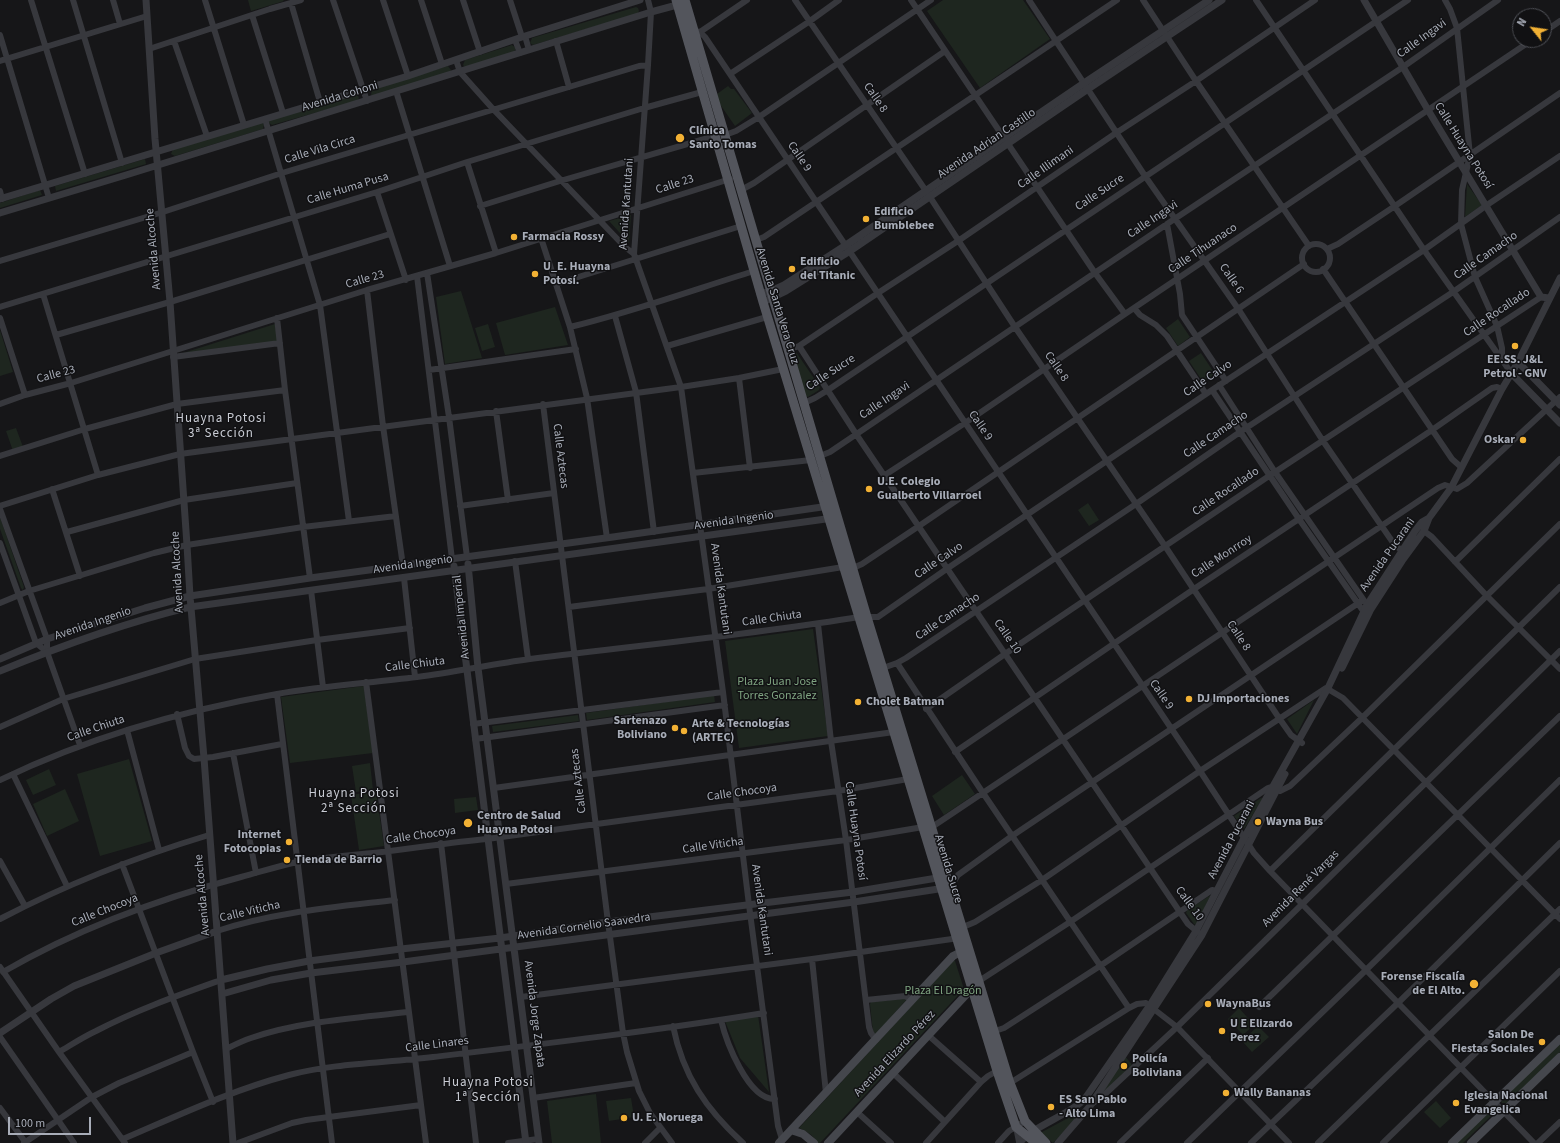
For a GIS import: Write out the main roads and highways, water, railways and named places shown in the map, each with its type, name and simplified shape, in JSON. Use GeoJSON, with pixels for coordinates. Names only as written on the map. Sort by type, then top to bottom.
{"type":"FeatureCollection","features":[{"type":"Feature","properties":{"kind":"main road","name":"Avenida Santa Vera Cruz"},"geometry":{"type":"LineString","coordinates":[[681,2],[697,32],[741,190],[853,568],[863,617]]}},
{"type":"Feature","properties":{"kind":"main road","name":"Avenida Santa Vera Cruz"},"geometry":{"type":"LineString","coordinates":[[681,2],[702,92],[767,317],[844,568],[863,617]]}},
{"type":"Feature","properties":{"kind":"main road","name":"Avenida Sucre"},"geometry":{"type":"LineString","coordinates":[[863,617],[883,668],[927,827],[961,938],[980,982],[1010,1083],[1031,1133]]}},
{"type":"Feature","properties":{"kind":"main road","name":"Avenida Sucre"},"geometry":{"type":"LineString","coordinates":[[863,617],[908,779],[927,827]]}},
{"type":"Feature","properties":{"kind":"main road","name":"Avenida Sucre"},"geometry":{"type":"LineString","coordinates":[[946,888],[962,927],[961,938]]}},
{"type":"Feature","properties":{"kind":"main road","name":"Avenida Sucre"},"geometry":{"type":"LineString","coordinates":[[965,950],[972,988],[997,1072],[1016,1127],[1031,1133]]}},
{"type":"Feature","properties":{"kind":"main road","name":"Avenida Elizardo Pérez"},"geometry":{"type":"LineString","coordinates":[[781,1141],[953,956],[965,950]]}},
{"type":"Feature","properties":{"kind":"main road","name":"Avenida Elizardo Pérez"},"geometry":{"type":"LineString","coordinates":[[828,1143],[972,988],[980,982]]}},
{"type":"Feature","properties":{"kind":"main road"},"geometry":{"type":"LineString","coordinates":[[1452,1143],[1560,1039]]}},
{"type":"Feature","properties":{"kind":"main road"},"geometry":{"type":"LineString","coordinates":[[1471,1143],[1560,1057]]}},
{"type":"Feature","properties":{"kind":"main road"},"geometry":{"type":"LineString","coordinates":[[791,1130],[804,1134],[814,1143]]}},
{"type":"Feature","properties":{"kind":"main road"},"geometry":{"type":"LineString","coordinates":[[1031,1133],[1036,1143]]}},
{"type":"Feature","properties":{"kind":"main road"},"geometry":{"type":"LineString","coordinates":[[1031,1133],[1046,1143]]}},
{"type":"Feature","properties":{"kind":"place","name":"Clínica Santo Tomas"},"geometry":{"type":"Point","coordinates":[680,138]}},
{"type":"Feature","properties":{"kind":"place","name":"Edificio Bumblebee"},"geometry":{"type":"Point","coordinates":[866,219]}},
{"type":"Feature","properties":{"kind":"place","name":"Farmacia Rossy"},"geometry":{"type":"Point","coordinates":[514,237]}},
{"type":"Feature","properties":{"kind":"place","name":"Edificio del Titanic"},"geometry":{"type":"Point","coordinates":[792,269]}},
{"type":"Feature","properties":{"kind":"place","name":"U_E. Huayna Potosí."},"geometry":{"type":"Point","coordinates":[535,274]}},
{"type":"Feature","properties":{"kind":"place","name":"EE.SS. J&L Petrol - GNV"},"geometry":{"type":"Point","coordinates":[1515,346]}},
{"type":"Feature","properties":{"kind":"place","name":"Oskar"},"geometry":{"type":"Point","coordinates":[1523,440]}},
{"type":"Feature","properties":{"kind":"place","name":"U.E. Colegio Gualberto Villarroel"},"geometry":{"type":"Point","coordinates":[869,489]}},
{"type":"Feature","properties":{"kind":"place","name":"DJ Importaciones"},"geometry":{"type":"Point","coordinates":[1189,699]}},
{"type":"Feature","properties":{"kind":"place","name":"Cholet Batman"},"geometry":{"type":"Point","coordinates":[858,702]}},
{"type":"Feature","properties":{"kind":"place","name":"Sartenazo Boliviano"},"geometry":{"type":"Point","coordinates":[675,728]}},
{"type":"Feature","properties":{"kind":"place","name":"Arte & Tecnologías (ARTEC)"},"geometry":{"type":"Point","coordinates":[684,731]}},
{"type":"Feature","properties":{"kind":"place","name":"Wayna Bus"},"geometry":{"type":"Point","coordinates":[1258,822]}},
{"type":"Feature","properties":{"kind":"place","name":"Centro de Salud Huayna Potosi"},"geometry":{"type":"Point","coordinates":[468,823]}},
{"type":"Feature","properties":{"kind":"place","name":"Internet Fotocopias"},"geometry":{"type":"Point","coordinates":[289,842]}},
{"type":"Feature","properties":{"kind":"place","name":"Tienda de Barrio"},"geometry":{"type":"Point","coordinates":[287,860]}},
{"type":"Feature","properties":{"kind":"place","name":"Forense Fiscalía de El Alto."},"geometry":{"type":"Point","coordinates":[1474,984]}},
{"type":"Feature","properties":{"kind":"place","name":"WaynaBus"},"geometry":{"type":"Point","coordinates":[1208,1004]}},
{"type":"Feature","properties":{"kind":"place","name":"U E Elizardo Perez"},"geometry":{"type":"Point","coordinates":[1222,1031]}},
{"type":"Feature","properties":{"kind":"place","name":"Salon De Fiestas Sociales"},"geometry":{"type":"Point","coordinates":[1542,1042]}},
{"type":"Feature","properties":{"kind":"place","name":"Policía Boliviana"},"geometry":{"type":"Point","coordinates":[1124,1066]}},
{"type":"Feature","properties":{"kind":"place","name":"Wally Bananas"},"geometry":{"type":"Point","coordinates":[1226,1093]}},
{"type":"Feature","properties":{"kind":"place","name":"Iglesia Nacional Evangelica"},"geometry":{"type":"Point","coordinates":[1456,1103]}},
{"type":"Feature","properties":{"kind":"place","name":"ES San Pablo - Alto Lima"},"geometry":{"type":"Point","coordinates":[1051,1107]}},
{"type":"Feature","properties":{"kind":"place","name":"U. E. Noruega"},"geometry":{"type":"Point","coordinates":[624,1118]}},
{"type":"Feature","properties":{"kind":"district","name":"Huayna Potosi 3ª Sección"},"geometry":{"type":"Point","coordinates":[221,426]}},
{"type":"Feature","properties":{"kind":"district","name":"Huayna Potosi 2ª Sección"},"geometry":{"type":"Point","coordinates":[354,802]}},
{"type":"Feature","properties":{"kind":"district","name":"Huayna Potosi 1ª Sección"},"geometry":{"type":"Point","coordinates":[488,1090]}},
{"type":"Feature","properties":{"kind":"park label","name":"Plaza Juan Jose Torres Gonzalez"},"geometry":{"type":"Point","coordinates":[777,689]}},
{"type":"Feature","properties":{"kind":"park label","name":"Plaza El Dragón"},"geometry":{"type":"Point","coordinates":[943,991]}}]}
